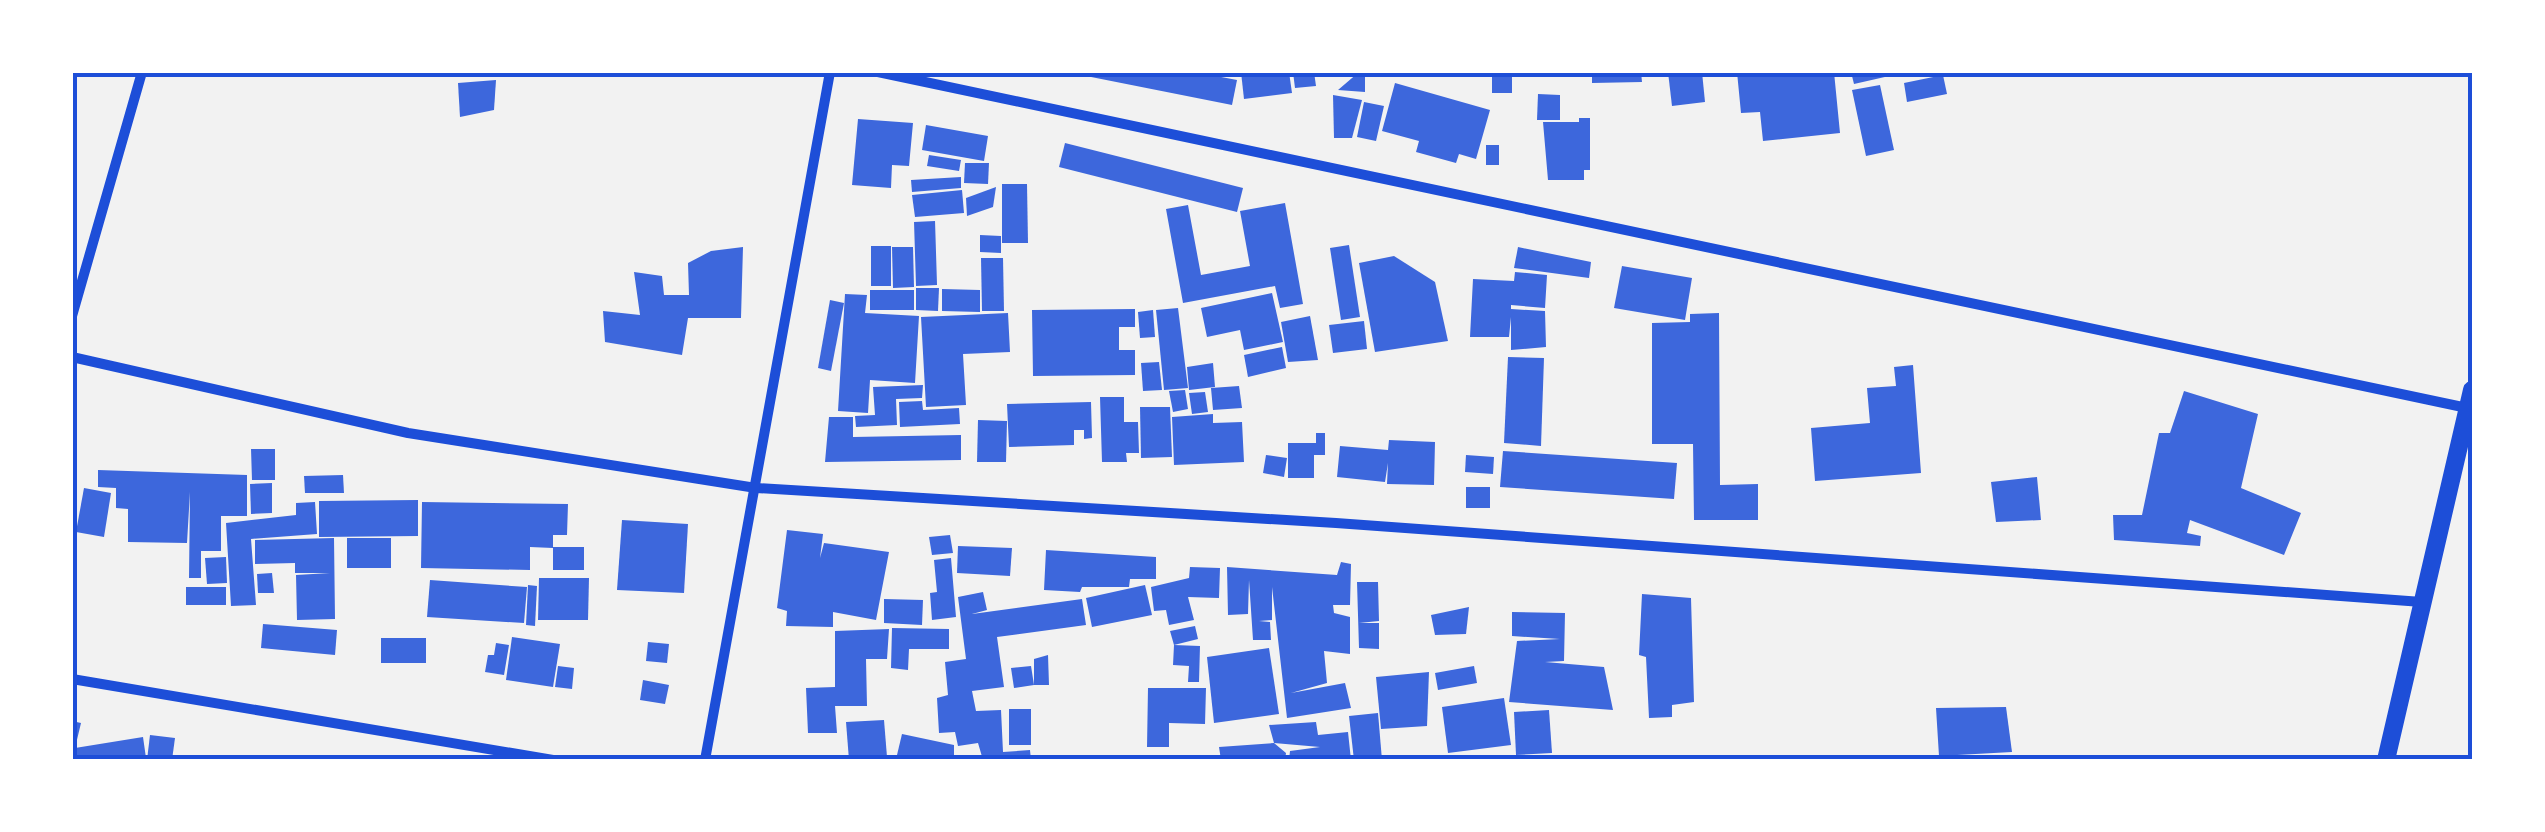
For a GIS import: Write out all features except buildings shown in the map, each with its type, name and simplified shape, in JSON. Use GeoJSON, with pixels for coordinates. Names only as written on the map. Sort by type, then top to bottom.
{"type":"FeatureCollection","features":[{"type":"Feature","properties":{"kind":"street"},"geometry":{"type":"LineString","coordinates":[[72,316],[142,72]]}},
{"type":"Feature","properties":{"kind":"street"},"geometry":{"type":"LineString","coordinates":[[704,760],[830,72]]}},
{"type":"Feature","properties":{"kind":"street"},"geometry":{"type":"LineString","coordinates":[[878,72],[2471,403],[2386,760]]}},
{"type":"Feature","properties":{"kind":"street"},"geometry":{"type":"LineString","coordinates":[[72,357],[408,434],[756,488],[1336,523],[2422,602]]}},
{"type":"Feature","properties":{"kind":"street"},"geometry":{"type":"LineString","coordinates":[[72,679],[553,760]]}}]}
